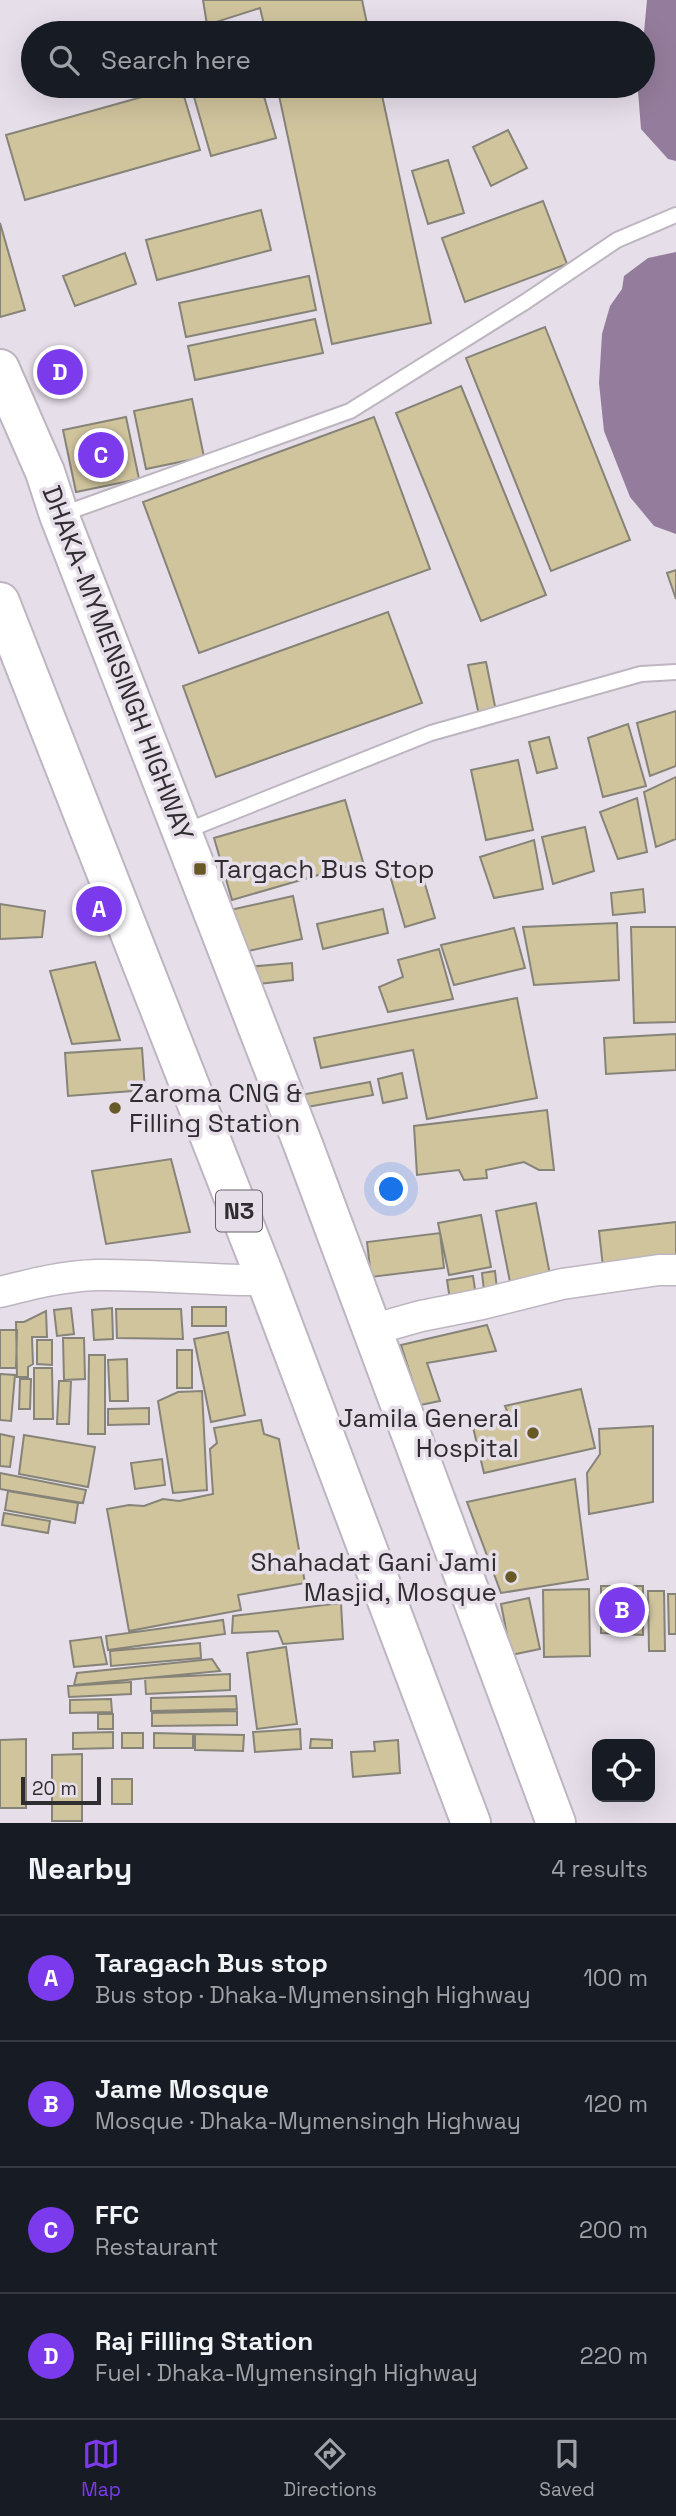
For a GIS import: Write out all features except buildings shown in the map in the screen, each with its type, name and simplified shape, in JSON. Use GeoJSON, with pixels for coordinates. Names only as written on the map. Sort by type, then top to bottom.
{"type":"FeatureCollection","features":[{"type":"Feature","properties":{"kind":"highway","name":"DHAKA-MYMENSINGH HIGHWAY"},"geometry":{"type":"LineString","coordinates":[[0,369],[45,472],[59,515],[304,1147],[556,1823]]}},
{"type":"Feature","properties":{"kind":"highway","name":"N3"},"geometry":{"type":"LineString","coordinates":[[0,602],[266,1280],[471,1823]]}},
{"type":"Feature","properties":{"kind":"street"},"geometry":{"type":"LineString","coordinates":[[371,1330],[421,1315],[482,1304],[562,1284],[676,1270]]}},
{"type":"Feature","properties":{"kind":"street"},"geometry":{"type":"LineString","coordinates":[[0,1292],[47,1280],[96,1275],[211,1281],[266,1280]]}},
{"type":"Feature","properties":{"kind":"lane"},"geometry":{"type":"LineString","coordinates":[[59,515],[350,411],[525,302],[617,240],[676,215]]}},
{"type":"Feature","properties":{"kind":"lane"},"geometry":{"type":"LineString","coordinates":[[182,832],[431,733],[641,674],[676,672]]}},
{"type":"Feature","properties":{"kind":"shaded area"},"geometry":{"type":"Polygon","coordinates":[[[647,0],[676,0],[676,161],[668,159],[641,129],[639,98],[655,98],[655,21],[645,21],[647,0]]]}},
{"type":"Feature","properties":{"kind":"shaded area"},"geometry":{"type":"Polygon","coordinates":[[[676,252],[676,534],[654,526],[630,497],[604,431],[599,383],[602,334],[610,306],[622,289],[624,276],[648,258],[676,252]]]}},
{"type":"Feature","properties":{"kind":"place","name":"Raj Filling Station"},"geometry":{"type":"Point","coordinates":[60,372]}},
{"type":"Feature","properties":{"kind":"place","name":"FFC"},"geometry":{"type":"Point","coordinates":[101,455]}},
{"type":"Feature","properties":{"kind":"place","name":"Targach Bus Stop"},"geometry":{"type":"Point","coordinates":[200,869]}},
{"type":"Feature","properties":{"kind":"place","name":"Taragach Bus stop"},"geometry":{"type":"Point","coordinates":[99,909]}},
{"type":"Feature","properties":{"kind":"place","name":"Zaroma CNG & Filling Station"},"geometry":{"type":"Point","coordinates":[115,1108]}},
{"type":"Feature","properties":{"kind":"place","name":"Jamila General Hospital"},"geometry":{"type":"Point","coordinates":[533,1433]}},
{"type":"Feature","properties":{"kind":"place","name":"Shahadat Gani Jami Masjid, Mosque"},"geometry":{"type":"Point","coordinates":[511,1577]}},
{"type":"Feature","properties":{"kind":"place","name":"Jame Mosque"},"geometry":{"type":"Point","coordinates":[622,1610]}}]}
